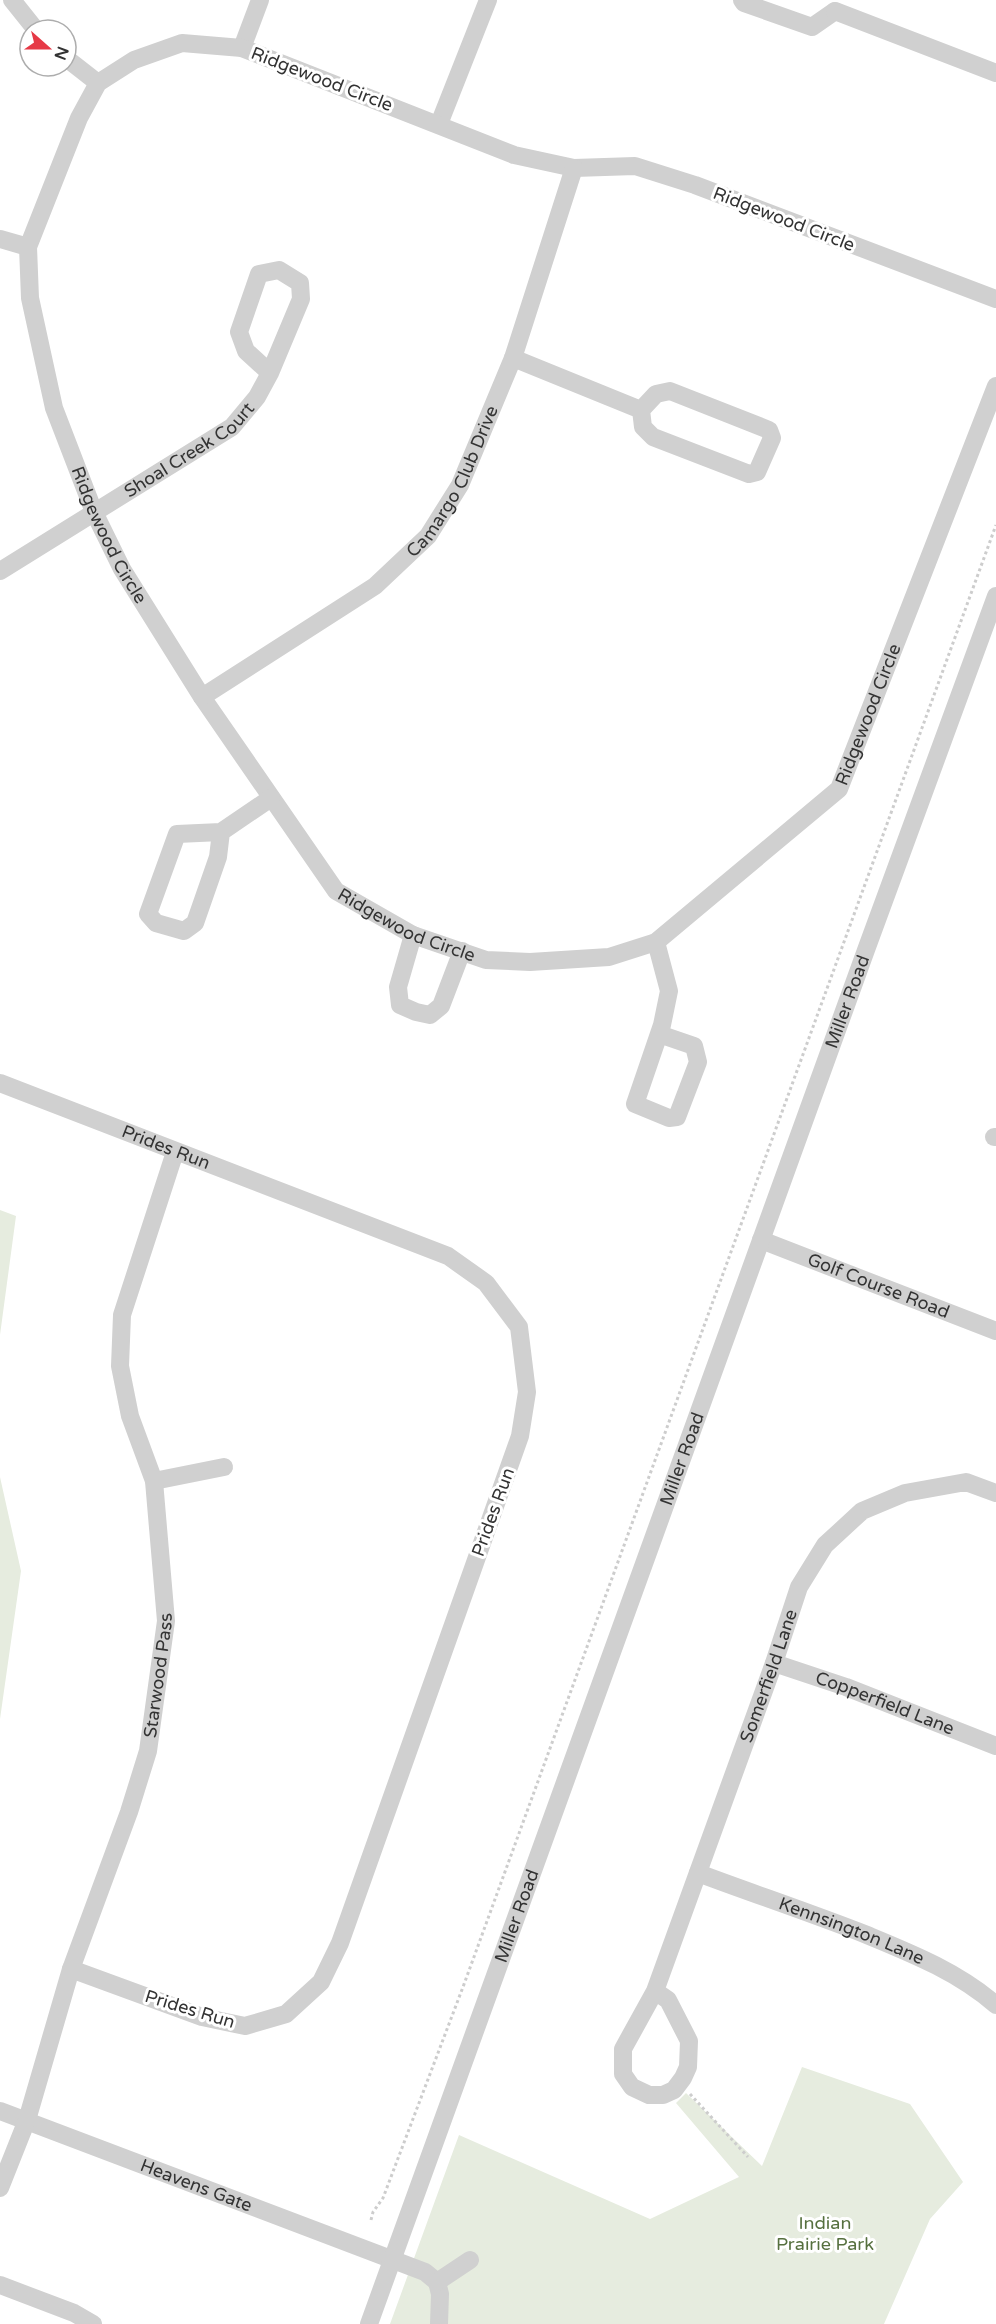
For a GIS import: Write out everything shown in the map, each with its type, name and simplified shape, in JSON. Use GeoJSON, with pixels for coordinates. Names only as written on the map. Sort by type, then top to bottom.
{"type":"FeatureCollection","features":[{"type":"Feature","properties":{"kind":"street"},"geometry":{"type":"LineString","coordinates":[[0,2],[10,0],[26,18]]}},
{"type":"Feature","properties":{"kind":"street"},"geometry":{"type":"LineString","coordinates":[[242,48],[260,0]]}},
{"type":"Feature","properties":{"kind":"street"},"geometry":{"type":"LineString","coordinates":[[439,124],[488,0]]}},
{"type":"Feature","properties":{"kind":"street"},"geometry":{"type":"LineString","coordinates":[[742,0],[744,3],[812,27],[834,6],[996,73]]}},
{"type":"Feature","properties":{"kind":"street","name":"Ridgewood Circle"},"geometry":{"type":"LineString","coordinates":[[996,299],[695,185],[635,166],[574,168],[514,154],[242,48],[182,43],[134,60],[99,83],[79,118],[28,247],[30,298],[54,408],[94,512],[122,569],[202,698],[336,891],[413,935],[486,960],[530,962],[609,957],[656,942],[839,789],[996,386]]}},
{"type":"Feature","properties":{"kind":"street"},"geometry":{"type":"LineString","coordinates":[[78,67],[99,83]]}},
{"type":"Feature","properties":{"kind":"street","name":"Camargo Club Drive"},"geometry":{"type":"LineString","coordinates":[[202,698],[375,586],[428,536],[460,485],[513,358],[574,168]]}},
{"type":"Feature","properties":{"kind":"street"},"geometry":{"type":"LineString","coordinates":[[0,239],[28,247]]}},
{"type":"Feature","properties":{"kind":"street","name":"Shoal Creek Court"},"geometry":{"type":"LineString","coordinates":[[0,571],[232,427],[256,397],[270,373],[301,299],[300,283],[279,270],[259,274],[239,332],[246,351],[270,373]]}},
{"type":"Feature","properties":{"kind":"street"},"geometry":{"type":"LineString","coordinates":[[513,358],[641,410]]}},
{"type":"Feature","properties":{"kind":"street"},"geometry":{"type":"LineString","coordinates":[[670,391],[769,430],[772,438],[757,472],[749,474],[653,437],[643,427],[641,410],[656,394],[670,391]]}},
{"type":"Feature","properties":{"kind":"street","name":"Miller Road"},"geometry":{"type":"LineString","coordinates":[[369,2324],[996,596]]}},
{"type":"Feature","properties":{"kind":"street"},"geometry":{"type":"LineString","coordinates":[[221,832],[218,857],[195,923],[184,931],[156,922],[148,915],[177,834],[221,832],[271,798]]}},
{"type":"Feature","properties":{"kind":"street"},"geometry":{"type":"LineString","coordinates":[[413,935],[398,987],[400,1005],[416,1012],[430,1015],[441,1006],[462,951]]}},
{"type":"Feature","properties":{"kind":"street"},"geometry":{"type":"LineString","coordinates":[[656,942],[669,991],[659,1034],[634,1104],[669,1118],[676,1116],[698,1062],[694,1046],[659,1034]]}},
{"type":"Feature","properties":{"kind":"street","name":"Prides Run"},"geometry":{"type":"LineString","coordinates":[[0,1083],[448,1256],[486,1283],[519,1327],[527,1392],[520,1436],[340,1942],[321,1982],[286,2014],[245,2026],[202,2017],[71,1969]]}},
{"type":"Feature","properties":{"kind":"street","name":"Starwood Pass"},"geometry":{"type":"LineString","coordinates":[[0,2188],[27,2120],[71,1969],[129,1812],[148,1751],[166,1621],[154,1482],[130,1416],[120,1366],[122,1315],[175,1152]]}},
{"type":"Feature","properties":{"kind":"street","name":"Golf Course Road"},"geometry":{"type":"LineString","coordinates":[[761,1240],[996,1331]]}},
{"type":"Feature","properties":{"kind":"street"},"geometry":{"type":"LineString","coordinates":[[154,1482],[224,1467]]}},
{"type":"Feature","properties":{"kind":"street","name":"Somerfield Lane"},"geometry":{"type":"LineString","coordinates":[[679,2083],[674,2090],[663,2095],[649,2095],[632,2087],[623,2074],[623,2049],[655,1992],[774,1663],[799,1587],[825,1545],[862,1511],[905,1493],[966,1482],[996,1493]]}},
{"type":"Feature","properties":{"kind":"street","name":"Copperfield Lane"},"geometry":{"type":"LineString","coordinates":[[774,1663],[846,1687],[996,1746]]}},
{"type":"Feature","properties":{"kind":"street","name":"Kennsington Lane"},"geometry":{"type":"LineString","coordinates":[[698,1873],[826,1919],[930,1961],[996,2005]]}},
{"type":"Feature","properties":{"kind":"street"},"geometry":{"type":"LineString","coordinates":[[655,1992],[668,2000],[689,2041],[688,2067],[679,2083]]}},
{"type":"Feature","properties":{"kind":"street","name":"Heavens Gate"},"geometry":{"type":"LineString","coordinates":[[0,2111],[392,2259],[425,2272],[437,2282]]}},
{"type":"Feature","properties":{"kind":"street"},"geometry":{"type":"LineString","coordinates":[[439,2324],[440,2294],[437,2282],[470,2260]]}},
{"type":"Feature","properties":{"kind":"street"},"geometry":{"type":"LineString","coordinates":[[0,2285],[74,2313],[93,2324]]}},
{"type":"Feature","properties":{"kind":"path"},"geometry":{"type":"LineString","coordinates":[[371,2220],[373,2212],[383,2198],[464,1987],[996,525]]}},
{"type":"Feature","properties":{"kind":"path"},"geometry":{"type":"LineString","coordinates":[[679,2083],[748,2157]]}},
{"type":"Feature","properties":{"kind":"green space"},"geometry":{"type":"Polygon","coordinates":[[[0,1210],[16,1216],[0,1335],[0,1210]]]}},
{"type":"Feature","properties":{"kind":"green space"},"geometry":{"type":"Polygon","coordinates":[[[0,1477],[21,1571],[0,1719],[0,1477]]]}},
{"type":"Feature","properties":{"kind":"green space","name":"Indian Prairie Park"},"geometry":{"type":"Polygon","coordinates":[[[802,2067],[910,2104],[963,2182],[930,2219],[884,2324],[390,2324],[459,2135],[650,2219],[739,2177],[676,2103],[686,2093],[762,2166],[802,2067]]]}}]}
